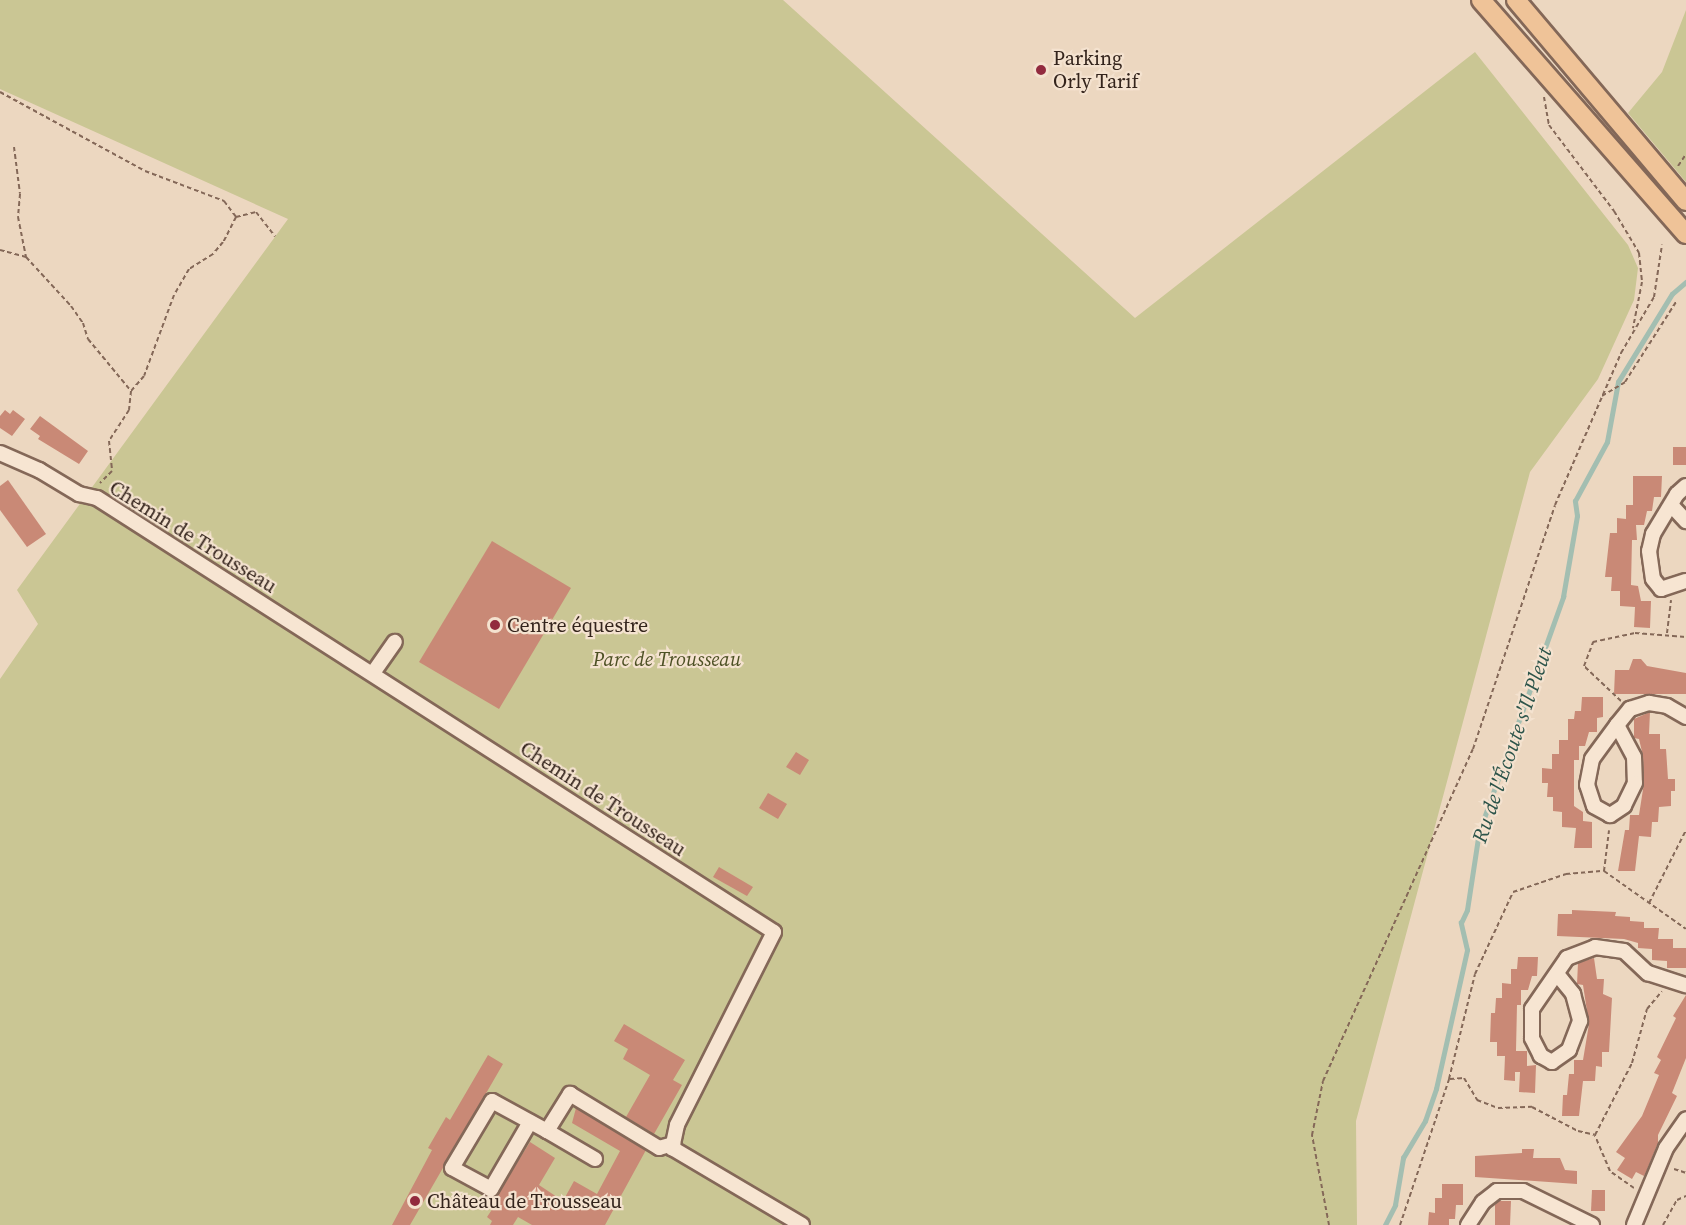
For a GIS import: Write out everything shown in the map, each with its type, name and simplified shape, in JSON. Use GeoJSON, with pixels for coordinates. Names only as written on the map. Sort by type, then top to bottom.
{"type":"FeatureCollection","features":[{"type":"Feature","properties":{"kind":"main road"},"geometry":{"type":"LineString","coordinates":[[1481,0],[1686,234]]}},
{"type":"Feature","properties":{"kind":"main road"},"geometry":{"type":"LineString","coordinates":[[1516,0],[1686,201]]}},
{"type":"Feature","properties":{"kind":"street","name":"Chemin de Trousseau"},"geometry":{"type":"LineString","coordinates":[[0,453],[39,470],[79,494],[97,498],[774,932],[677,1125],[673,1144]]}},
{"type":"Feature","properties":{"kind":"street"},"geometry":{"type":"LineString","coordinates":[[1686,486],[1677,494],[1672,506],[1653,534],[1648,551],[1653,579],[1661,589],[1673,588],[1686,581]]}},
{"type":"Feature","properties":{"kind":"street"},"geometry":{"type":"LineString","coordinates":[[1672,506],[1686,521]]}},
{"type":"Feature","properties":{"kind":"street"},"geometry":{"type":"LineString","coordinates":[[373,673],[395,642]]}},
{"type":"Feature","properties":{"kind":"street"},"geometry":{"type":"LineString","coordinates":[[1617,726],[1634,758],[1635,783],[1624,806],[1610,815],[1594,806],[1587,785],[1592,759],[1617,726],[1630,709],[1649,703],[1667,706],[1686,717]]}},
{"type":"Feature","properties":{"kind":"street"},"geometry":{"type":"LineString","coordinates":[[1557,974],[1574,994],[1580,1021],[1569,1050],[1552,1062],[1541,1056],[1532,1038],[1532,1009],[1567,958],[1595,947],[1624,951],[1648,974],[1669,982],[1686,985]]}},
{"type":"Feature","properties":{"kind":"street"},"geometry":{"type":"LineString","coordinates":[[547,1131],[570,1094],[659,1148],[673,1144],[672,1148],[802,1225]]}},
{"type":"Feature","properties":{"kind":"street"},"geometry":{"type":"LineString","coordinates":[[531,1122],[491,1189],[452,1167],[492,1101],[531,1122],[547,1131],[595,1159]]}},
{"type":"Feature","properties":{"kind":"street"},"geometry":{"type":"LineString","coordinates":[[1634,1225],[1666,1148],[1686,1119]]}},
{"type":"Feature","properties":{"kind":"street"},"geometry":{"type":"LineString","coordinates":[[1474,1222],[1497,1191],[1523,1191],[1592,1225]]}},
{"type":"Feature","properties":{"kind":"path"},"geometry":{"type":"LineString","coordinates":[[1550,78],[1544,101],[1549,125],[1614,211],[1639,253],[1642,282],[1633,328]]}},
{"type":"Feature","properties":{"kind":"path"},"geometry":{"type":"LineString","coordinates":[[0,92],[146,171],[224,201],[236,217]]}},
{"type":"Feature","properties":{"kind":"path"},"geometry":{"type":"LineString","coordinates":[[14,147],[20,194],[18,217],[26,257],[71,306],[83,323],[88,339],[131,391]]}},
{"type":"Feature","properties":{"kind":"path"},"geometry":{"type":"LineString","coordinates":[[79,494],[103,482],[112,471],[109,441],[129,410],[131,391],[144,376],[157,333],[189,269],[213,254],[236,217],[256,212],[275,236]]}},
{"type":"Feature","properties":{"kind":"path"},"geometry":{"type":"LineString","coordinates":[[1329,1225],[1312,1135],[1323,1081],[1473,749],[1523,592],[1602,396],[1633,328],[1654,297],[1662,245]]}},
{"type":"Feature","properties":{"kind":"path"},"geometry":{"type":"LineString","coordinates":[[0,250],[26,257]]}},
{"type":"Feature","properties":{"kind":"path"},"geometry":{"type":"LineString","coordinates":[[1602,396],[1625,382],[1676,302]]}},
{"type":"Feature","properties":{"kind":"path"},"geometry":{"type":"LineString","coordinates":[[1667,633],[1673,588]]}},
{"type":"Feature","properties":{"kind":"path"},"geometry":{"type":"LineString","coordinates":[[1630,709],[1584,666],[1593,642],[1635,633],[1667,633],[1686,637]]}},
{"type":"Feature","properties":{"kind":"path"},"geometry":{"type":"LineString","coordinates":[[1604,871],[1610,815]]}},
{"type":"Feature","properties":{"kind":"path"},"geometry":{"type":"LineString","coordinates":[[1649,903],[1686,830]]}},
{"type":"Feature","properties":{"kind":"path"},"geometry":{"type":"LineString","coordinates":[[1400,1225],[1449,1079],[1475,974],[1513,892],[1566,874],[1604,871],[1686,929]]}},
{"type":"Feature","properties":{"kind":"path"},"geometry":{"type":"LineString","coordinates":[[1646,1197],[1610,1171],[1595,1135],[1632,1063],[1647,1009],[1669,982]]}},
{"type":"Feature","properties":{"kind":"path"},"geometry":{"type":"LineString","coordinates":[[1449,1079],[1464,1078],[1477,1100],[1498,1108],[1532,1107],[1578,1131],[1595,1135]]}},
{"type":"Feature","properties":{"kind":"path"},"geometry":{"type":"LineString","coordinates":[[1663,1225],[1677,1200],[1686,1196]]}},
{"type":"Feature","properties":{"kind":"green space","name":"Parc de Trousseau"},"geometry":{"type":"Polygon","coordinates":[[[0,0],[783,0],[1135,318],[1475,52],[1628,245],[1638,268],[1634,300],[1598,379],[1530,472],[1356,1121],[1357,1225],[0,1225],[0,679],[38,624],[17,590],[288,219],[0,89],[0,0]]]}},
{"type":"Feature","properties":{"kind":"green space"},"geometry":{"type":"Polygon","coordinates":[[[1686,10],[1686,182],[1628,113],[1662,72],[1686,10]]]}},
{"type":"Feature","properties":{"kind":"building"},"geometry":{"type":"Polygon","coordinates":[[[5,410],[10,414],[13,410],[25,419],[12,436],[0,428],[0,416],[5,410]]]}},
{"type":"Feature","properties":{"kind":"building"},"geometry":{"type":"Polygon","coordinates":[[[40,416],[88,451],[79,464],[38,439],[40,436],[30,429],[40,416]]]}},
{"type":"Feature","properties":{"kind":"building"},"geometry":{"type":"Polygon","coordinates":[[[1673,447],[1686,447],[1686,465],[1673,465],[1673,447]]]}},
{"type":"Feature","properties":{"kind":"building"},"geometry":{"type":"Polygon","coordinates":[[[1633,476],[1662,476],[1661,497],[1654,497],[1652,511],[1647,511],[1644,525],[1636,525],[1637,540],[1632,540],[1631,585],[1638,586],[1641,601],[1651,601],[1650,628],[1634,627],[1635,607],[1620,606],[1620,591],[1611,591],[1612,577],[1605,577],[1610,533],[1617,533],[1617,518],[1626,519],[1626,505],[1633,505],[1633,476]]]}},
{"type":"Feature","properties":{"kind":"building"},"geometry":{"type":"Polygon","coordinates":[[[8,480],[46,534],[27,547],[0,510],[0,486],[8,480]]]}},
{"type":"Feature","properties":{"kind":"building","name":"Centre équestre"},"geometry":{"type":"Polygon","coordinates":[[[492,541],[571,588],[499,709],[419,662],[492,541]]]}},
{"type":"Feature","properties":{"kind":"building"},"geometry":{"type":"Polygon","coordinates":[[[1633,659],[1641,659],[1647,666],[1686,673],[1686,694],[1614,694],[1615,670],[1629,670],[1633,659]]]}},
{"type":"Feature","properties":{"kind":"building"},"geometry":{"type":"Polygon","coordinates":[[[1582,697],[1603,697],[1603,717],[1597,718],[1597,732],[1589,732],[1585,746],[1579,746],[1579,760],[1574,760],[1574,806],[1583,812],[1583,821],[1592,822],[1592,848],[1574,848],[1576,828],[1562,827],[1562,812],[1553,811],[1553,797],[1547,797],[1548,783],[1542,783],[1542,768],[1552,769],[1552,754],[1559,754],[1559,740],[1568,740],[1568,719],[1574,719],[1575,711],[1581,711],[1582,697]]]}},
{"type":"Feature","properties":{"kind":"building"},"geometry":{"type":"Polygon","coordinates":[[[1650,712],[1649,734],[1660,734],[1660,749],[1666,749],[1668,779],[1675,779],[1675,791],[1671,791],[1671,806],[1659,807],[1658,822],[1652,822],[1651,837],[1639,836],[1635,871],[1618,871],[1625,830],[1629,830],[1630,815],[1639,815],[1644,783],[1643,756],[1639,739],[1634,738],[1634,719],[1650,712]]]}},
{"type":"Feature","properties":{"kind":"building"},"geometry":{"type":"Polygon","coordinates":[[[796,752],[809,760],[800,775],[786,767],[796,752]]]}},
{"type":"Feature","properties":{"kind":"building"},"geometry":{"type":"Polygon","coordinates":[[[768,793],[787,804],[778,819],[759,808],[768,793]]]}},
{"type":"Feature","properties":{"kind":"building"},"geometry":{"type":"Polygon","coordinates":[[[719,867],[753,887],[747,896],[713,877],[719,867]]]}},
{"type":"Feature","properties":{"kind":"building"},"geometry":{"type":"Polygon","coordinates":[[[1572,910],[1616,912],[1615,916],[1630,917],[1630,921],[1644,922],[1644,928],[1659,928],[1658,939],[1673,939],[1673,948],[1686,948],[1686,968],[1667,968],[1667,961],[1652,960],[1652,949],[1638,948],[1638,943],[1624,939],[1557,936],[1558,914],[1572,914],[1572,910]]]}},
{"type":"Feature","properties":{"kind":"building"},"geometry":{"type":"Polygon","coordinates":[[[1518,957],[1538,957],[1537,976],[1532,976],[1528,990],[1521,990],[1521,1005],[1517,1005],[1516,1051],[1527,1051],[1527,1066],[1536,1065],[1535,1093],[1519,1092],[1520,1072],[1515,1072],[1515,1081],[1504,1080],[1505,1056],[1497,1056],[1497,1042],[1490,1042],[1491,1013],[1495,1013],[1496,998],[1502,998],[1502,983],[1511,984],[1511,969],[1517,969],[1518,957]]]}},
{"type":"Feature","properties":{"kind":"building"},"geometry":{"type":"Polygon","coordinates":[[[1594,958],[1597,979],[1604,979],[1603,994],[1612,998],[1609,1052],[1602,1052],[1602,1067],[1596,1066],[1595,1081],[1583,1081],[1579,1116],[1562,1116],[1563,1095],[1567,1095],[1569,1074],[1574,1074],[1574,1060],[1583,1060],[1589,1024],[1583,985],[1577,984],[1578,963],[1594,958]]]}},
{"type":"Feature","properties":{"kind":"building"},"geometry":{"type":"Polygon","coordinates":[[[1686,995],[1686,1058],[1672,1093],[1677,1096],[1658,1135],[1658,1143],[1644,1176],[1636,1172],[1632,1179],[1617,1170],[1625,1158],[1616,1152],[1642,1116],[1659,1075],[1654,1073],[1661,1060],[1657,1057],[1676,1018],[1673,1016],[1686,995]]]}},
{"type":"Feature","properties":{"kind":"building"},"geometry":{"type":"Polygon","coordinates":[[[624,1024],[685,1060],[673,1080],[682,1085],[654,1134],[626,1117],[650,1075],[623,1059],[628,1049],[614,1041],[624,1024]]]}},
{"type":"Feature","properties":{"kind":"building"},"geometry":{"type":"Polygon","coordinates":[[[488,1055],[503,1064],[410,1225],[392,1225],[432,1150],[428,1148],[446,1117],[450,1120],[488,1055]]]}},
{"type":"Feature","properties":{"kind":"building"},"geometry":{"type":"Polygon","coordinates":[[[576,1108],[646,1150],[605,1225],[532,1225],[518,1217],[513,1225],[490,1225],[492,1221],[487,1217],[495,1205],[492,1203],[530,1142],[555,1158],[539,1185],[563,1201],[574,1181],[597,1194],[620,1151],[572,1123],[576,1108]]]}},
{"type":"Feature","properties":{"kind":"building"},"geometry":{"type":"Polygon","coordinates":[[[1522,1149],[1534,1149],[1533,1158],[1560,1158],[1565,1170],[1577,1171],[1577,1184],[1475,1177],[1475,1156],[1522,1153],[1522,1149]]]}},
{"type":"Feature","properties":{"kind":"building"},"geometry":{"type":"Polygon","coordinates":[[[1442,1184],[1463,1184],[1463,1205],[1456,1205],[1455,1219],[1449,1219],[1449,1225],[1428,1225],[1429,1212],[1435,1213],[1435,1198],[1442,1198],[1442,1184]]]}},
{"type":"Feature","properties":{"kind":"building"},"geometry":{"type":"Polygon","coordinates":[[[1592,1190],[1605,1190],[1605,1211],[1591,1211],[1592,1190]]]}},
{"type":"Feature","properties":{"kind":"building"},"geometry":{"type":"Polygon","coordinates":[[[1499,1201],[1511,1201],[1510,1225],[1495,1225],[1495,1205],[1499,1201]]]}},
{"type":"Feature","properties":{"kind":"waterway","name":"Ru de l'Écoute s'Il Pleut"},"geometry":{"type":"LineString","coordinates":[[1385,1225],[1395,1205],[1403,1158],[1425,1121],[1436,1089],[1467,950],[1461,923],[1467,910],[1479,832],[1563,597],[1577,516],[1575,501],[1607,442],[1618,382],[1672,294],[1686,282]]}},
{"type":"Feature","properties":{"kind":"place","name":"Parking Orly Tarif"},"geometry":{"type":"Point","coordinates":[1041,70]}},
{"type":"Feature","properties":{"kind":"place","name":"Centre équestre"},"geometry":{"type":"Point","coordinates":[495,625]}},
{"type":"Feature","properties":{"kind":"place","name":"Château de Trousseau"},"geometry":{"type":"Point","coordinates":[415,1201]}}]}
